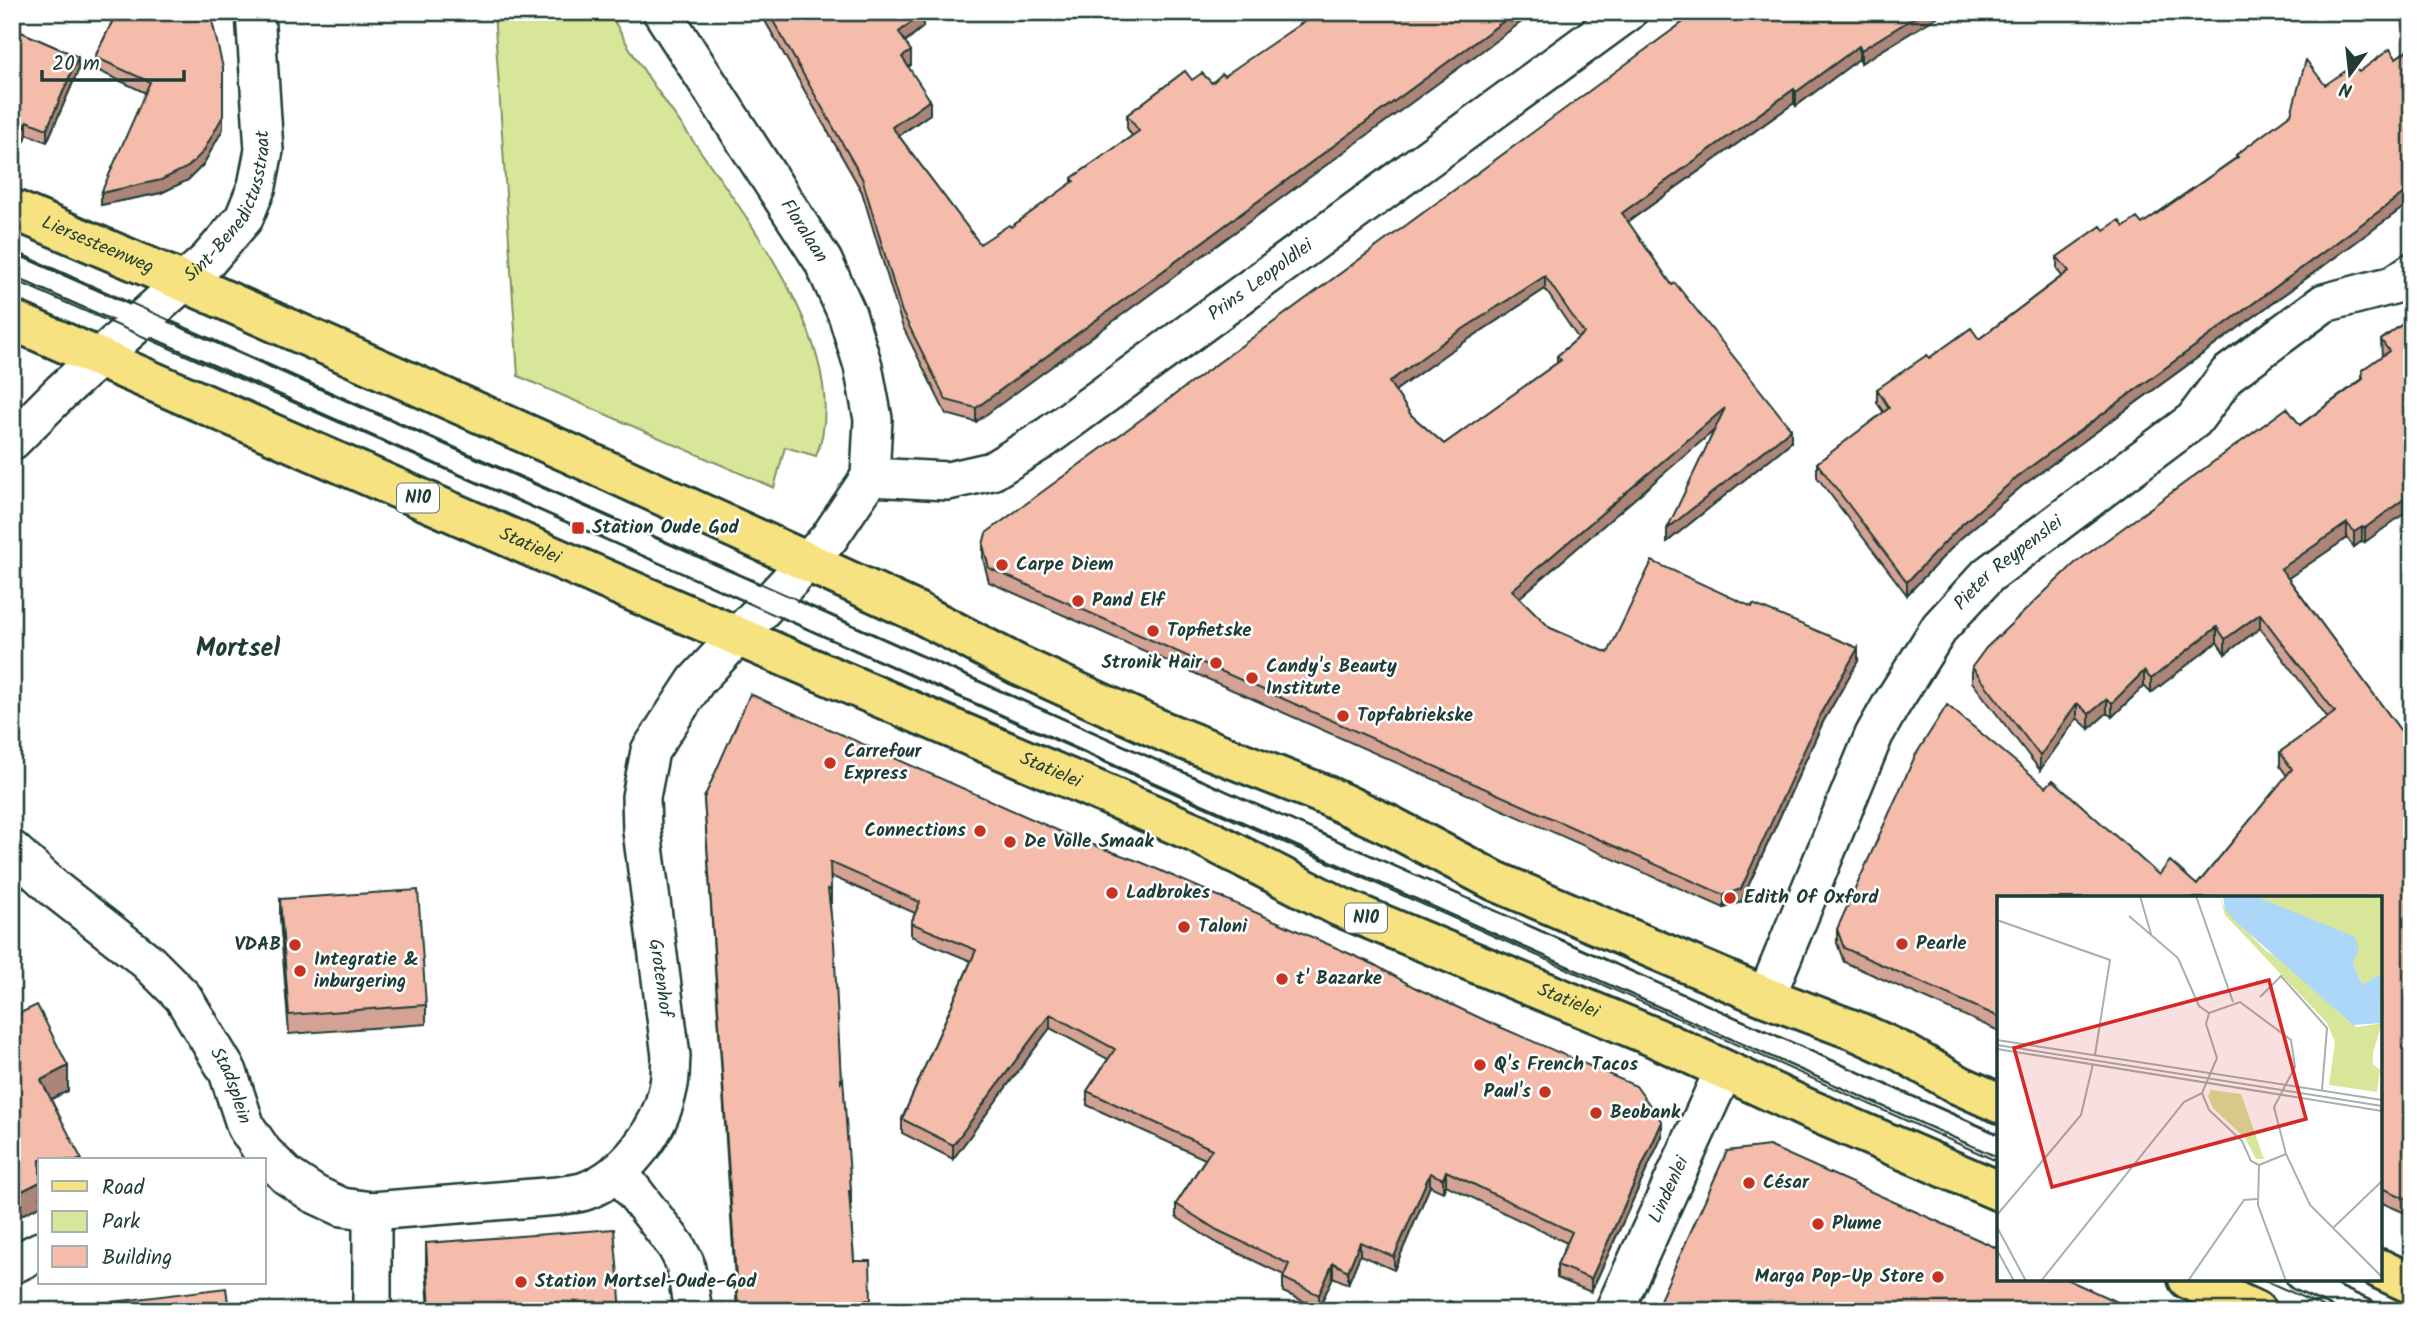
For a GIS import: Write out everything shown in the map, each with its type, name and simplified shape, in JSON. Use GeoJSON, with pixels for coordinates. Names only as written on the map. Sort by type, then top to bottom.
{"type":"FeatureCollection","features":[{"type":"Feature","properties":{"kind":"main road","name":"Liersesteenweg"},"geometry":{"type":"LineString","coordinates":[[12,209],[184,282]]}},
{"type":"Feature","properties":{"kind":"main road"},"geometry":{"type":"LineString","coordinates":[[184,282],[567,452],[915,611],[1018,665],[1165,732],[1325,795],[1389,825],[1495,881],[1766,997],[1856,1031],[1997,1102]]}},
{"type":"Feature","properties":{"kind":"main road","name":"N10"},"geometry":{"type":"LineString","coordinates":[[12,320],[99,359]]}},
{"type":"Feature","properties":{"kind":"main road","name":"Statielei"},"geometry":{"type":"LineString","coordinates":[[99,359],[1196,833],[1340,907],[1654,1037],[1865,1134],[1997,1190]]}},
{"type":"Feature","properties":{"kind":"main road"},"geometry":{"type":"LineString","coordinates":[[2382,1270],[2412,1284]]}},
{"type":"Feature","properties":{"kind":"main road"},"geometry":{"type":"LineString","coordinates":[[2192,1281],[2256,1311]]}},
{"type":"Feature","properties":{"kind":"street","name":"Sint-Benedictusstraat"},"geometry":{"type":"LineString","coordinates":[[99,359],[184,282],[225,242],[244,218],[257,186],[264,150],[255,12]]}},
{"type":"Feature","properties":{"kind":"street","name":"Floralaan"},"geometry":{"type":"LineString","coordinates":[[662,12],[823,261],[847,314],[863,366],[873,419],[870,477]]}},
{"type":"Feature","properties":{"kind":"street","name":"Prins Leopoldlei"},"geometry":{"type":"LineString","coordinates":[[870,477],[948,481],[992,471],[1034,446],[1628,12]]}},
{"type":"Feature","properties":{"kind":"street","name":"Pieter Reypenslei"},"geometry":{"type":"LineString","coordinates":[[1766,997],[1874,735],[1940,627],[1989,575],[2194,420],[2228,374],[2323,303],[2393,285],[2412,272]]}},
{"type":"Feature","properties":{"kind":"street"},"geometry":{"type":"LineString","coordinates":[[12,441],[99,359]]}},
{"type":"Feature","properties":{"kind":"street","name":"Grotenhof"},"geometry":{"type":"LineString","coordinates":[[618,1171],[640,1150],[658,1122],[669,1088],[671,1056],[642,831],[641,797],[650,751],[696,681],[829,538],[870,477]]}},
{"type":"Feature","properties":{"kind":"street","name":"Stadsplein"},"geometry":{"type":"LineString","coordinates":[[12,850],[56,890],[148,961],[183,997],[228,1072],[246,1127],[263,1152],[287,1176],[314,1194],[342,1207],[372,1211],[558,1196],[586,1191],[618,1171]]}},
{"type":"Feature","properties":{"kind":"street","name":"Lindenlei"},"geometry":{"type":"LineString","coordinates":[[1614,1311],[1724,1070]]}},
{"type":"Feature","properties":{"kind":"street"},"geometry":{"type":"LineString","coordinates":[[618,1171],[681,1254],[688,1273],[693,1311]]}},
{"type":"Feature","properties":{"kind":"street"},"geometry":{"type":"LineString","coordinates":[[372,1211],[372,1311]]}},
{"type":"Feature","properties":{"kind":"street"},"geometry":{"type":"LineString","coordinates":[[12,1265],[38,1252]]}},
{"type":"Feature","properties":{"kind":"lane"},"geometry":{"type":"LineString","coordinates":[[12,264],[1997,1145]]}},
{"type":"Feature","properties":{"kind":"lane"},"geometry":{"type":"LineString","coordinates":[[2301,1281],[2368,1311]]}},
{"type":"Feature","properties":{"kind":"green space"},"geometry":{"type":"Polygon","coordinates":[[[494,12],[610,12],[636,59],[753,228],[789,288],[814,347],[825,403],[816,456],[785,447],[774,488],[518,376],[494,12]]]}},
{"type":"Feature","properties":{"kind":"building"},"geometry":{"type":"Polygon","coordinates":[[[117,12],[210,12],[223,68],[223,116],[203,152],[188,167],[161,180],[101,193],[150,82],[95,57],[117,12]]]}},
{"type":"Feature","properties":{"kind":"building"},"geometry":{"type":"Polygon","coordinates":[[[768,12],[923,13],[899,32],[911,51],[902,57],[930,100],[892,127],[980,244],[1009,225],[1011,227],[1074,181],[1072,178],[1139,131],[1127,115],[1185,71],[1192,80],[1202,73],[1212,83],[1318,12],[1516,12],[976,408],[946,400],[902,312],[862,178],[768,12]]]}},
{"type":"Feature","properties":{"kind":"building"},"geometry":{"type":"Polygon","coordinates":[[[1697,12],[1923,12],[1861,50],[1859,46],[1796,92],[1794,89],[1622,213],[1672,285],[1675,283],[1791,429],[1667,529],[1725,408],[1512,590],[1550,628],[1608,653],[1652,561],[1752,607],[1753,604],[1858,648],[1823,709],[1741,889],[1724,895],[989,568],[983,545],[986,533],[1697,12]],[[1545,276],[1446,340],[1389,382],[1411,415],[1444,444],[1561,360],[1557,356],[1584,333],[1545,276]]]}},
{"type":"Feature","properties":{"kind":"building"},"geometry":{"type":"Polygon","coordinates":[[[12,28],[78,57],[47,129],[27,121],[25,127],[12,132],[12,28]]]}},
{"type":"Feature","properties":{"kind":"building"},"geometry":{"type":"Polygon","coordinates":[[[2412,47],[2412,187],[2022,473],[1961,525],[1907,582],[1817,463],[1889,408],[1877,389],[1927,355],[1929,358],[1971,328],[1979,339],[2069,271],[2057,257],[2101,226],[2104,230],[2119,220],[2124,227],[2137,218],[2142,224],[2238,157],[2236,155],[2291,114],[2306,60],[2325,85],[2353,66],[2359,72],[2390,49],[2396,58],[2412,47]]]}},
{"type":"Feature","properties":{"kind":"building"},"geometry":{"type":"Polygon","coordinates":[[[2412,317],[2412,493],[2365,528],[2354,532],[2347,523],[2281,569],[2412,746],[2412,1201],[2382,1188],[2382,896],[1997,896],[1997,1016],[1844,948],[1837,929],[1915,756],[1947,705],[2046,787],[2053,780],[2159,875],[2170,861],[2197,885],[2292,769],[2280,752],[2335,712],[2260,614],[2225,639],[2217,627],[2151,679],[2144,671],[2112,703],[2107,699],[2089,714],[2077,703],[2040,756],[1972,667],[1986,648],[2074,564],[2287,408],[2300,425],[2363,379],[2362,370],[2389,351],[2381,340],[2412,317]]]}},
{"type":"Feature","properties":{"kind":"building"},"geometry":{"type":"Polygon","coordinates":[[[750,694],[1077,839],[1143,863],[1373,964],[1414,987],[1493,1024],[1636,1086],[1662,1122],[1591,1279],[1557,1265],[1572,1232],[1446,1171],[1443,1179],[1430,1173],[1394,1257],[1360,1242],[1348,1271],[1333,1263],[1319,1295],[1283,1278],[1289,1264],[1217,1230],[1176,1204],[1212,1149],[1087,1091],[1115,1049],[1050,1014],[953,1145],[902,1119],[976,950],[911,923],[920,902],[830,862],[831,890],[828,889],[834,943],[854,1261],[870,1261],[871,1300],[852,1301],[853,1311],[764,1311],[764,1307],[738,1309],[704,798],[750,694]]]}},
{"type":"Feature","properties":{"kind":"building"},"geometry":{"type":"Polygon","coordinates":[[[418,890],[426,1005],[289,1015],[280,899],[418,890]]]}},
{"type":"Feature","properties":{"kind":"building"},"geometry":{"type":"Polygon","coordinates":[[[37,1005],[68,1066],[41,1080],[81,1158],[38,1158],[38,1183],[12,1196],[12,1017],[37,1005]]]}},
{"type":"Feature","properties":{"kind":"building"},"geometry":{"type":"Polygon","coordinates":[[[1769,1146],[1997,1248],[1997,1281],[2070,1281],[2137,1311],[1655,1311],[1727,1151],[1769,1146]]]}},
{"type":"Feature","properties":{"kind":"building","name":"Station Mortsel-Oude-God"},"geometry":{"type":"Polygon","coordinates":[[[614,1229],[621,1311],[430,1311],[426,1243],[614,1229]]]}},
{"type":"Feature","properties":{"kind":"building"},"geometry":{"type":"Polygon","coordinates":[[[226,1288],[229,1310],[298,1306],[298,1311],[48,1310],[226,1288]]]}},
{"type":"Feature","properties":{"kind":"building"},"geometry":{"type":"Polygon","coordinates":[[[1449,1301],[1471,1311],[1445,1311],[1449,1301]]]}},
{"type":"Feature","properties":{"kind":"tram line"},"geometry":{"type":"LineString","coordinates":[[12,250],[1997,1134]]}},
{"type":"Feature","properties":{"kind":"tram line"},"geometry":{"type":"LineString","coordinates":[[12,279],[661,564],[1997,1161]]}},
{"type":"Feature","properties":{"kind":"tram line"},"geometry":{"type":"LineString","coordinates":[[2266,1281],[2333,1311]]}},
{"type":"Feature","properties":{"kind":"tram line"},"geometry":{"type":"LineString","coordinates":[[2327,1281],[2393,1311]]}},
{"type":"Feature","properties":{"kind":"place","name":"Station Oude God"},"geometry":{"type":"Point","coordinates":[578,528]}},
{"type":"Feature","properties":{"kind":"place","name":"Carpe Diem"},"geometry":{"type":"Point","coordinates":[1002,565]}},
{"type":"Feature","properties":{"kind":"place","name":"Pand Elf"},"geometry":{"type":"Point","coordinates":[1078,601]}},
{"type":"Feature","properties":{"kind":"place","name":"Topfietske"},"geometry":{"type":"Point","coordinates":[1153,631]}},
{"type":"Feature","properties":{"kind":"place","name":"Stronik Hair"},"geometry":{"type":"Point","coordinates":[1216,663]}},
{"type":"Feature","properties":{"kind":"place","name":"Candy's Beauty Institute"},"geometry":{"type":"Point","coordinates":[1252,678]}},
{"type":"Feature","properties":{"kind":"place","name":"Topfabriekske"},"geometry":{"type":"Point","coordinates":[1343,716]}},
{"type":"Feature","properties":{"kind":"place","name":"Carrefour Express"},"geometry":{"type":"Point","coordinates":[830,763]}},
{"type":"Feature","properties":{"kind":"place","name":"Connections"},"geometry":{"type":"Point","coordinates":[980,831]}},
{"type":"Feature","properties":{"kind":"place","name":"De Volle Smaak"},"geometry":{"type":"Point","coordinates":[1010,842]}},
{"type":"Feature","properties":{"kind":"place","name":"Ladbrokes"},"geometry":{"type":"Point","coordinates":[1112,893]}},
{"type":"Feature","properties":{"kind":"place","name":"Edith Of Oxford"},"geometry":{"type":"Point","coordinates":[1730,898]}},
{"type":"Feature","properties":{"kind":"place","name":"Taloni"},"geometry":{"type":"Point","coordinates":[1184,927]}},
{"type":"Feature","properties":{"kind":"place","name":"Pearle"},"geometry":{"type":"Point","coordinates":[1902,944]}},
{"type":"Feature","properties":{"kind":"place","name":"VDAB"},"geometry":{"type":"Point","coordinates":[295,945]}},
{"type":"Feature","properties":{"kind":"place","name":"Integratie & inburgering"},"geometry":{"type":"Point","coordinates":[300,971]}},
{"type":"Feature","properties":{"kind":"place","name":"t' Bazarke"},"geometry":{"type":"Point","coordinates":[1282,979]}},
{"type":"Feature","properties":{"kind":"place","name":"Q's French Tacos"},"geometry":{"type":"Point","coordinates":[1480,1065]}},
{"type":"Feature","properties":{"kind":"place","name":"Paul's"},"geometry":{"type":"Point","coordinates":[1545,1092]}},
{"type":"Feature","properties":{"kind":"place","name":"Beobank"},"geometry":{"type":"Point","coordinates":[1596,1113]}},
{"type":"Feature","properties":{"kind":"place","name":"César"},"geometry":{"type":"Point","coordinates":[1749,1183]}},
{"type":"Feature","properties":{"kind":"place","name":"Plume"},"geometry":{"type":"Point","coordinates":[1818,1224]}},
{"type":"Feature","properties":{"kind":"place","name":"Marga Pop-Up Store"},"geometry":{"type":"Point","coordinates":[1938,1277]}},
{"type":"Feature","properties":{"kind":"place","name":"Station Mortsel-Oude-God"},"geometry":{"type":"Point","coordinates":[521,1282]}},
{"type":"Feature","properties":{"kind":"district","name":"Mortsel"},"geometry":{"type":"Point","coordinates":[238,649]}}]}
